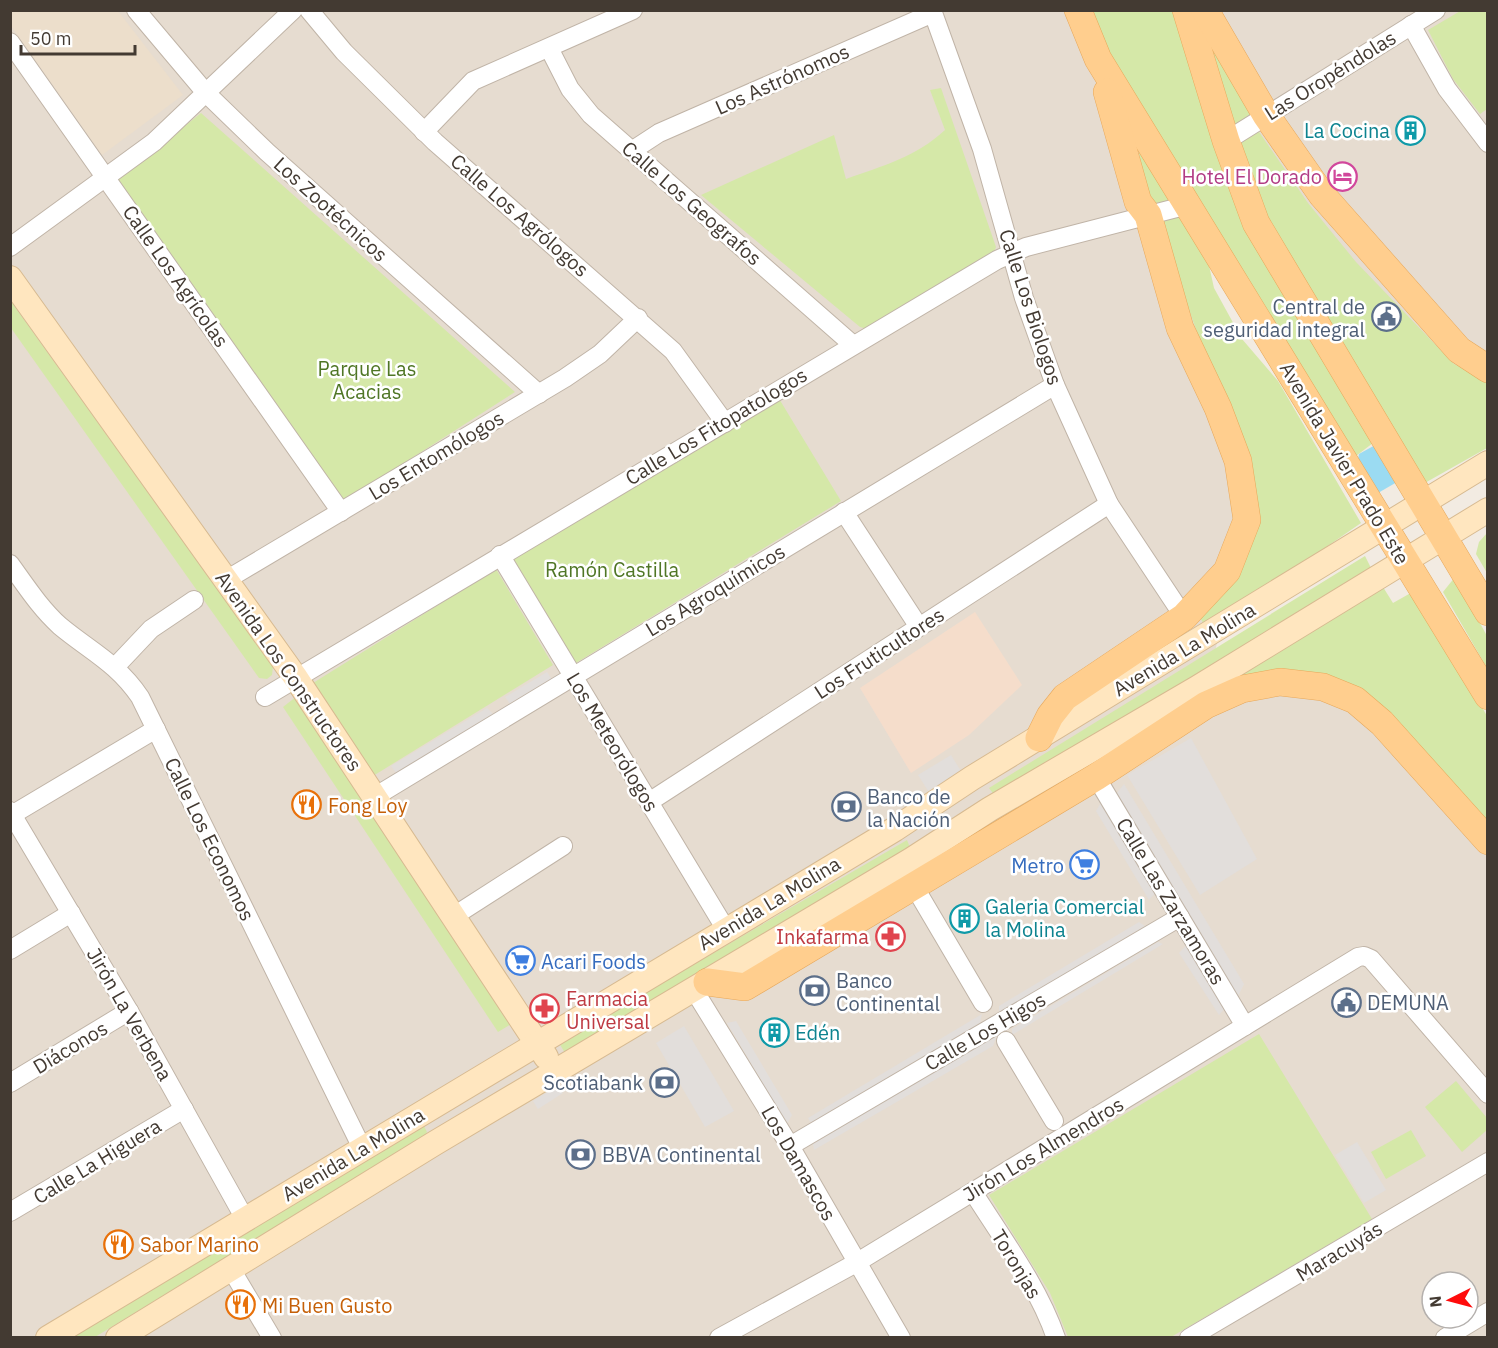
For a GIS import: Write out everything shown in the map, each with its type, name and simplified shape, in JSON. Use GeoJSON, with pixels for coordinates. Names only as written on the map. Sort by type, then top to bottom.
{"type":"FeatureCollection","features":[{"type":"Feature","properties":{"kind":"main road","name":"Avenida Javier Prado Este"},"geometry":{"type":"LineString","coordinates":[[1078,10],[1098,59],[1488,696]]}},
{"type":"Feature","properties":{"kind":"main road"},"geometry":{"type":"LineString","coordinates":[[1186,10],[1226,141],[1256,223],[1488,612]]}},
{"type":"Feature","properties":{"kind":"main road"},"geometry":{"type":"LineString","coordinates":[[1205,10],[1266,115],[1337,212],[1459,350],[1488,369]]}},
{"type":"Feature","properties":{"kind":"main road"},"geometry":{"type":"LineString","coordinates":[[1039,738],[1050,716],[1065,697],[1184,617],[1227,570],[1247,520],[1238,460],[1218,408],[1180,328],[1148,214],[1138,202],[1098,59]]}},
{"type":"Feature","properties":{"kind":"main road","name":"Avenida Los Constructores"},"geometry":{"type":"LineString","coordinates":[[10,278],[296,678],[556,1072]]}},
{"type":"Feature","properties":{"kind":"main road","name":"Avenida La Molina"},"geometry":{"type":"LineString","coordinates":[[48,1338],[725,928],[895,828],[1488,463]]}},
{"type":"Feature","properties":{"kind":"main road","name":"Avenida La Molina"},"geometry":{"type":"LineString","coordinates":[[912,873],[972,820],[1137,736],[1488,510]]}},
{"type":"Feature","properties":{"kind":"main road"},"geometry":{"type":"LineString","coordinates":[[701,986],[745,987],[912,873],[1039,811],[1096,777],[1137,736],[1242,689],[1280,682],[1323,687],[1355,700],[1382,723],[1488,841]]}},
{"type":"Feature","properties":{"kind":"main road"},"geometry":{"type":"LineString","coordinates":[[972,820],[1039,811]]}},
{"type":"Feature","properties":{"kind":"main road"},"geometry":{"type":"LineString","coordinates":[[895,828],[888,835],[887,852],[894,859],[902,862],[912,873]]}},
{"type":"Feature","properties":{"kind":"main road","name":"Avenida La Molina"},"geometry":{"type":"LineString","coordinates":[[118,1338],[435,1143],[701,986]]}},
{"type":"Feature","properties":{"kind":"main road"},"geometry":{"type":"LineString","coordinates":[[505,1062],[524,1091]]}},
{"type":"Feature","properties":{"kind":"main road"},"geometry":{"type":"LineString","coordinates":[[416,1116],[425,1114],[433,1118],[439,1126],[439,1135],[435,1143]]}},
{"type":"Feature","properties":{"kind":"street","name":"Los Zootécnicos"},"geometry":{"type":"LineString","coordinates":[[136,10],[206,93],[307,190],[539,394]]}},
{"type":"Feature","properties":{"kind":"street"},"geometry":{"type":"LineString","coordinates":[[10,247],[162,136],[293,10]]}},
{"type":"Feature","properties":{"kind":"street","name":"Calle Los Agrólogos"},"geometry":{"type":"LineString","coordinates":[[309,10],[344,52],[424,132],[638,318],[682,361],[725,423]]}},
{"type":"Feature","properties":{"kind":"street"},"geometry":{"type":"LineString","coordinates":[[424,132],[473,81],[633,10]]}},
{"type":"Feature","properties":{"kind":"street","name":"Las Oropéndolas"},"geometry":{"type":"LineString","coordinates":[[1226,141],[1436,10]]}},
{"type":"Feature","properties":{"kind":"street","name":"Los Astrónomos"},"geometry":{"type":"LineString","coordinates":[[633,150],[659,133],[933,12]]}},
{"type":"Feature","properties":{"kind":"street","name":"Calle Los Biologos"},"geometry":{"type":"LineString","coordinates":[[933,12],[982,149],[1032,325],[1055,385],[1109,504],[1184,617]]}},
{"type":"Feature","properties":{"kind":"street"},"geometry":{"type":"LineString","coordinates":[[1411,25],[1447,89],[1488,143]]}},
{"type":"Feature","properties":{"kind":"street","name":"Calle Los Agrícolas"},"geometry":{"type":"LineString","coordinates":[[10,42],[341,512]]}},
{"type":"Feature","properties":{"kind":"street","name":"Calle Los Geografos"},"geometry":{"type":"LineString","coordinates":[[549,48],[570,89],[584,107],[852,344]]}},
{"type":"Feature","properties":{"kind":"street","name":"Calle Los Fitopatologos"},"geometry":{"type":"LineString","coordinates":[[265,697],[725,423],[852,344],[1011,252],[1188,205]]}},
{"type":"Feature","properties":{"kind":"street","name":"Los Entomólogos"},"geometry":{"type":"LineString","coordinates":[[226,580],[539,394],[600,354],[638,318]]}},
{"type":"Feature","properties":{"kind":"street","name":"Los Agroquímicos"},"geometry":{"type":"LineString","coordinates":[[376,796],[1055,385]]}},
{"type":"Feature","properties":{"kind":"street","name":"Los Fruticultores"},"geometry":{"type":"LineString","coordinates":[[649,802],[1109,504]]}},
{"type":"Feature","properties":{"kind":"street"},"geometry":{"type":"LineString","coordinates":[[844,512],[919,627]]}},
{"type":"Feature","properties":{"kind":"street","name":"Los Meteorólogos"},"geometry":{"type":"LineString","coordinates":[[500,555],[725,928]]}},
{"type":"Feature","properties":{"kind":"street","name":"Calle Los Economos"},"geometry":{"type":"LineString","coordinates":[[10,564],[38,602],[60,625],[116,666],[140,697],[362,1148]]}},
{"type":"Feature","properties":{"kind":"street"},"geometry":{"type":"LineString","coordinates":[[116,666],[151,629],[194,600]]}},
{"type":"Feature","properties":{"kind":"street"},"geometry":{"type":"LineString","coordinates":[[11,814],[156,729]]}},
{"type":"Feature","properties":{"kind":"street","name":"Calle Las Zarzamoras"},"geometry":{"type":"LineString","coordinates":[[1096,777],[1245,1026]]}},
{"type":"Feature","properties":{"kind":"street","name":"Jirón La Verbena"},"geometry":{"type":"LineString","coordinates":[[11,814],[129,1011],[245,1219]]}},
{"type":"Feature","properties":{"kind":"street"},"geometry":{"type":"LineString","coordinates":[[454,916],[563,846]]}},
{"type":"Feature","properties":{"kind":"street"},"geometry":{"type":"LineString","coordinates":[[912,873],[983,1003]]}},
{"type":"Feature","properties":{"kind":"street"},"geometry":{"type":"LineString","coordinates":[[10,950],[71,913]]}},
{"type":"Feature","properties":{"kind":"street","name":"Calle Los Higos"},"geometry":{"type":"LineString","coordinates":[[790,1146],[1180,917]]}},
{"type":"Feature","properties":{"kind":"street","name":"Jirón Los Almendros"},"geometry":{"type":"LineString","coordinates":[[719,1338],[856,1263],[1364,956],[1371,959],[1488,1094]]}},
{"type":"Feature","properties":{"kind":"street","name":"Los Damascos"},"geometry":{"type":"LineString","coordinates":[[701,986],[856,1263],[901,1338]]}},
{"type":"Feature","properties":{"kind":"street","name":"Diáconos"},"geometry":{"type":"LineString","coordinates":[[10,1083],[129,1011]]}},
{"type":"Feature","properties":{"kind":"street"},"geometry":{"type":"LineString","coordinates":[[1006,1041],[1054,1121]]}},
{"type":"Feature","properties":{"kind":"street","name":"Calle La Higuera"},"geometry":{"type":"LineString","coordinates":[[10,1212],[184,1109]]}},
{"type":"Feature","properties":{"kind":"street","name":"Maracuyás"},"geometry":{"type":"LineString","coordinates":[[1189,1338],[1488,1162]]}},
{"type":"Feature","properties":{"kind":"street","name":"Toronjas"},"geometry":{"type":"LineString","coordinates":[[973,1192],[1046,1314],[1056,1338]]}},
{"type":"Feature","properties":{"kind":"street"},"geometry":{"type":"LineString","coordinates":[[231,1269],[272,1338]]}},
{"type":"Feature","properties":{"kind":"street"},"geometry":{"type":"LineString","coordinates":[[1445,1338],[1488,1311]]}},
{"type":"Feature","properties":{"kind":"shaded area"},"geometry":{"type":"Polygon","coordinates":[[[10,11],[1136,11],[1150,180],[1174,239],[1252,461],[1215,653],[1296,665],[1487,800],[1487,1337],[11,1337],[10,11]]]}},
{"type":"Feature","properties":{"kind":"shaded area"},"geometry":{"type":"Polygon","coordinates":[[[10,11],[118,11],[183,95],[102,155],[11,26],[10,11]]]}},
{"type":"Feature","properties":{"kind":"shaded area"},"geometry":{"type":"Polygon","coordinates":[[[1168,11],[1487,11],[1487,387],[1465,378],[1432,347],[1258,155],[1168,11]]]}},
{"type":"Feature","properties":{"kind":"shaded area"},"geometry":{"type":"Polygon","coordinates":[[[975,612],[1022,685],[969,735],[911,773],[860,688],[975,612]]]}},
{"type":"Feature","properties":{"kind":"shaded area"},"geometry":{"type":"Polygon","coordinates":[[[547,672],[552,680],[511,705],[505,697],[547,672]]]}},
{"type":"Feature","properties":{"kind":"shaded area"},"geometry":{"type":"Polygon","coordinates":[[[487,708],[494,715],[396,773],[391,766],[487,708]]]}},
{"type":"Feature","properties":{"kind":"shaded area"},"geometry":{"type":"Polygon","coordinates":[[[1191,738],[1257,859],[1200,895],[1127,775],[1191,738]]]}},
{"type":"Feature","properties":{"kind":"shaded area"},"geometry":{"type":"Polygon","coordinates":[[[951,755],[964,776],[932,797],[918,775],[951,755]]]}},
{"type":"Feature","properties":{"kind":"shaded area"},"geometry":{"type":"Polygon","coordinates":[[[1124,784],[1244,984],[1238,996],[1116,794],[1124,784]]]}},
{"type":"Feature","properties":{"kind":"shaded area"},"geometry":{"type":"Polygon","coordinates":[[[1102,801],[1157,891],[1149,900],[1096,811],[1102,801]]]}},
{"type":"Feature","properties":{"kind":"shaded area"},"geometry":{"type":"Polygon","coordinates":[[[1139,922],[1145,926],[999,1013],[999,1006],[1139,922]]]}},
{"type":"Feature","properties":{"kind":"shaded area"},"geometry":{"type":"Polygon","coordinates":[[[1158,942],[1163,944],[1012,1035],[1012,1029],[1158,942]]]}},
{"type":"Feature","properties":{"kind":"shaded area"},"geometry":{"type":"Polygon","coordinates":[[[1188,944],[1226,1007],[1219,1015],[1179,953],[1188,944]]]}},
{"type":"Feature","properties":{"kind":"shaded area"},"geometry":{"type":"Polygon","coordinates":[[[982,1014],[980,1023],[811,1123],[808,1118],[982,1014]]]}},
{"type":"Feature","properties":{"kind":"shaded area"},"geometry":{"type":"Polygon","coordinates":[[[736,1021],[792,1115],[787,1124],[727,1023],[736,1021]]]}},
{"type":"Feature","properties":{"kind":"shaded area"},"geometry":{"type":"Polygon","coordinates":[[[684,1026],[734,1111],[705,1127],[656,1043],[684,1026]]]}},
{"type":"Feature","properties":{"kind":"shaded area"},"geometry":{"type":"Polygon","coordinates":[[[997,1035],[993,1046],[814,1150],[813,1144],[997,1035]]]}},
{"type":"Feature","properties":{"kind":"shaded area"},"geometry":{"type":"Polygon","coordinates":[[[556,1087],[563,1093],[538,1109],[533,1101],[556,1087]]]}},
{"type":"Feature","properties":{"kind":"shaded area"},"geometry":{"type":"Polygon","coordinates":[[[1357,1142],[1386,1190],[1364,1203],[1335,1155],[1357,1142]]]}},
{"type":"Feature","properties":{"kind":"green space"},"geometry":{"type":"Polygon","coordinates":[[[1462,10],[1487,11],[1487,109],[1480,114],[1453,79],[1428,30],[1462,10]]]}},
{"type":"Feature","properties":{"kind":"green space"},"geometry":{"type":"Polygon","coordinates":[[[1086,11],[1176,11],[1221,151],[1373,443],[1356,456],[1148,125],[1086,11]]]}},
{"type":"Feature","properties":{"kind":"green space"},"geometry":{"type":"Polygon","coordinates":[[[1195,13],[1256,112],[1228,132],[1195,13]]]}},
{"type":"Feature","properties":{"kind":"green space"},"geometry":{"type":"Polygon","coordinates":[[[941,88],[996,247],[992,257],[867,329],[860,327],[701,195],[834,135],[846,179],[898,160],[922,147],[945,130],[930,90],[941,88]]]}},
{"type":"Feature","properties":{"kind":"green space","name":"Parque Las Acacias"},"geometry":{"type":"Polygon","coordinates":[[[201,113],[515,392],[343,502],[117,180],[201,113]]]}},
{"type":"Feature","properties":{"kind":"green space"},"geometry":{"type":"Polygon","coordinates":[[[1257,129],[1308,203],[1356,262],[1454,364],[1487,380],[1487,448],[1423,484],[1257,204],[1233,144],[1257,129]]]}},
{"type":"Feature","properties":{"kind":"green space"},"geometry":{"type":"Polygon","coordinates":[[[1138,149],[1176,200],[1151,212],[1138,149]]]}},
{"type":"Feature","properties":{"kind":"green space"},"geometry":{"type":"Polygon","coordinates":[[[1183,214],[1208,261],[1214,288],[1242,339],[1278,381],[1361,523],[1212,626],[1205,626],[1199,616],[1244,551],[1202,346],[1158,223],[1183,214]]]}},
{"type":"Feature","properties":{"kind":"green space"},"geometry":{"type":"Polygon","coordinates":[[[10,300],[273,667],[272,675],[267,679],[259,678],[11,328],[10,300]]]}},
{"type":"Feature","properties":{"kind":"green space","name":"Ramón Castilla"},"geometry":{"type":"Polygon","coordinates":[[[778,397],[841,501],[576,663],[512,558],[778,397]]]}},
{"type":"Feature","properties":{"kind":"green space"},"geometry":{"type":"Polygon","coordinates":[[[1487,533],[1487,573],[1476,554],[1479,542],[1487,533]]]}},
{"type":"Feature","properties":{"kind":"green space"},"geometry":{"type":"Polygon","coordinates":[[[1365,556],[1372,570],[995,796],[989,788],[1365,556]]]}},
{"type":"Feature","properties":{"kind":"green space","name":"Ramón Castilla"},"geometry":{"type":"Polygon","coordinates":[[[496,569],[553,665],[373,776],[313,683],[496,569]]]}},
{"type":"Feature","properties":{"kind":"green space"},"geometry":{"type":"Polygon","coordinates":[[[1455,577],[1487,636],[1487,668],[1443,592],[1455,577]]]}},
{"type":"Feature","properties":{"kind":"green space"},"geometry":{"type":"Polygon","coordinates":[[[1383,587],[1393,603],[1416,590],[1487,716],[1487,825],[1357,692],[1228,678],[1383,587]]]}},
{"type":"Feature","properties":{"kind":"green space"},"geometry":{"type":"Polygon","coordinates":[[[297,696],[513,1023],[498,1032],[283,707],[297,696]]]}},
{"type":"Feature","properties":{"kind":"green space"},"geometry":{"type":"Polygon","coordinates":[[[907,840],[911,850],[565,1053],[559,1043],[907,840]]]}},
{"type":"Feature","properties":{"kind":"green space"},"geometry":{"type":"Polygon","coordinates":[[[1259,1034],[1372,1219],[1171,1337],[1068,1337],[1050,1293],[989,1195],[1259,1034]]]}},
{"type":"Feature","properties":{"kind":"green space"},"geometry":{"type":"Polygon","coordinates":[[[1456,1081],[1487,1118],[1487,1130],[1462,1152],[1425,1107],[1456,1081]]]}},
{"type":"Feature","properties":{"kind":"green space"},"geometry":{"type":"Polygon","coordinates":[[[424,1126],[427,1132],[424,1137],[95,1337],[67,1338],[424,1126]]]}},
{"type":"Feature","properties":{"kind":"green space"},"geometry":{"type":"Polygon","coordinates":[[[1411,1130],[1426,1156],[1386,1179],[1371,1152],[1411,1130]]]}},
{"type":"Feature","properties":{"kind":"water"},"geometry":{"type":"Polygon","coordinates":[[[1377,444],[1397,482],[1378,493],[1358,459],[1359,454],[1377,444]]]}},
{"type":"Feature","properties":{"kind":"place","name":"La Cocina"},"geometry":{"type":"Point","coordinates":[1411,130]}},
{"type":"Feature","properties":{"kind":"place","name":"Hotel El Dorado"},"geometry":{"type":"Point","coordinates":[1343,176]}},
{"type":"Feature","properties":{"kind":"place","name":"Central de seguridad integral"},"geometry":{"type":"Point","coordinates":[1386,317]}},
{"type":"Feature","properties":{"kind":"place","name":"Fong Loy"},"geometry":{"type":"Point","coordinates":[307,805]}},
{"type":"Feature","properties":{"kind":"place","name":"Banco de la Nación"},"geometry":{"type":"Point","coordinates":[846,807]}},
{"type":"Feature","properties":{"kind":"place","name":"Metro"},"geometry":{"type":"Point","coordinates":[1085,865]}},
{"type":"Feature","properties":{"kind":"place","name":"Galeria Comercial la Molina"},"geometry":{"type":"Point","coordinates":[964,918]}},
{"type":"Feature","properties":{"kind":"place","name":"Inkafarma"},"geometry":{"type":"Point","coordinates":[890,936]}},
{"type":"Feature","properties":{"kind":"place","name":"Acari Foods"},"geometry":{"type":"Point","coordinates":[520,961]}},
{"type":"Feature","properties":{"kind":"place","name":"Banco Continental"},"geometry":{"type":"Point","coordinates":[815,991]}},
{"type":"Feature","properties":{"kind":"place","name":"DEMUNA"},"geometry":{"type":"Point","coordinates":[1346,1002]}},
{"type":"Feature","properties":{"kind":"place","name":"Farmacia Universal"},"geometry":{"type":"Point","coordinates":[545,1009]}},
{"type":"Feature","properties":{"kind":"place","name":"Edén"},"geometry":{"type":"Point","coordinates":[774,1032]}},
{"type":"Feature","properties":{"kind":"place","name":"Scotiabank"},"geometry":{"type":"Point","coordinates":[664,1082]}},
{"type":"Feature","properties":{"kind":"place","name":"BBVA Continental"},"geometry":{"type":"Point","coordinates":[581,1154]}},
{"type":"Feature","properties":{"kind":"place","name":"Sabor Marino"},"geometry":{"type":"Point","coordinates":[119,1244]}},
{"type":"Feature","properties":{"kind":"place","name":"Mi Buen Gusto"},"geometry":{"type":"Point","coordinates":[241,1305]}}]}
